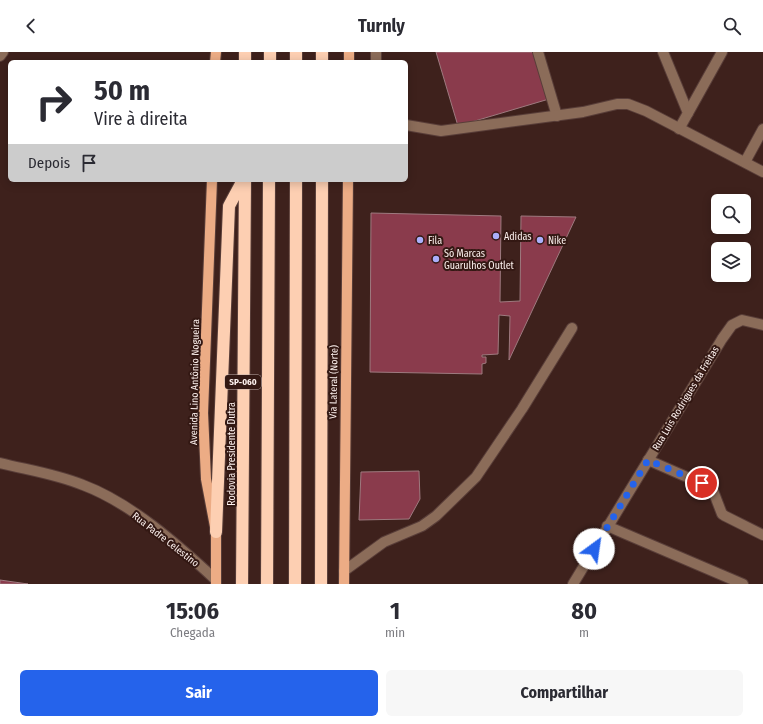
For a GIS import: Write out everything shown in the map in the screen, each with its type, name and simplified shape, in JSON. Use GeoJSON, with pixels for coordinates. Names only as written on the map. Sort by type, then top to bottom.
{"type":"FeatureCollection","features":[{"type":"Feature","properties":{"kind":"highway"},"geometry":{"type":"LineString","coordinates":[[216,532],[229,206],[243,182]]}},
{"type":"Feature","properties":{"kind":"highway","name":"Rodovia Presidente Dutra"},"geometry":{"type":"LineString","coordinates":[[242,584],[244,182]]}},
{"type":"Feature","properties":{"kind":"highway","name":"SP-060"},"geometry":{"type":"LineString","coordinates":[[267,584],[269,182]]}},
{"type":"Feature","properties":{"kind":"highway"},"geometry":{"type":"LineString","coordinates":[[295,584],[296,182]]}},
{"type":"Feature","properties":{"kind":"highway"},"geometry":{"type":"LineString","coordinates":[[321,584],[322,182]]}},
{"type":"Feature","properties":{"kind":"main road","name":"Avenida Lino Antônio Nogueira"},"geometry":{"type":"LineString","coordinates":[[212,182],[203,413],[206,479],[216,532],[216,582]]}},
{"type":"Feature","properties":{"kind":"main road","name":"Via Lateral (Norte)"},"geometry":{"type":"LineString","coordinates":[[344,584],[348,182]]}},
{"type":"Feature","properties":{"kind":"street"},"geometry":{"type":"LineString","coordinates":[[0,56],[3,52]]}},
{"type":"Feature","properties":{"kind":"street"},"geometry":{"type":"LineString","coordinates":[[538,52],[557,116]]}},
{"type":"Feature","properties":{"kind":"street"},"geometry":{"type":"LineString","coordinates":[[663,52],[688,113]]}},
{"type":"Feature","properties":{"kind":"street"},"geometry":{"type":"LineString","coordinates":[[679,129],[722,52]]}},
{"type":"Feature","properties":{"kind":"street"},"geometry":{"type":"LineString","coordinates":[[408,125],[441,131],[557,116],[617,104],[628,104],[646,111],[763,172]]}},
{"type":"Feature","properties":{"kind":"street"},"geometry":{"type":"LineString","coordinates":[[745,162],[763,129]]}},
{"type":"Feature","properties":{"kind":"street","name":"Rua Luis Rodrigues da Freitas"},"geometry":{"type":"LineString","coordinates":[[573,584],[607,526],[732,325],[742,320],[763,325]]}},
{"type":"Feature","properties":{"kind":"street"},"geometry":{"type":"LineString","coordinates":[[344,571],[384,542],[422,526],[436,516],[476,477],[522,409],[572,328]]}},
{"type":"Feature","properties":{"kind":"street"},"geometry":{"type":"LineString","coordinates":[[648,460],[712,488],[722,514],[763,535]]}},
{"type":"Feature","properties":{"kind":"street","name":"Rua Padre Celestino"},"geometry":{"type":"LineString","coordinates":[[0,464],[54,476],[83,485],[116,502],[150,524],[195,561],[216,582]]}},
{"type":"Feature","properties":{"kind":"street"},"geometry":{"type":"LineString","coordinates":[[607,526],[743,584]]}},
{"type":"Feature","properties":{"kind":"building"},"geometry":{"type":"Polygon","coordinates":[[[436,52],[535,52],[549,99],[458,126],[436,52]]]}},
{"type":"Feature","properties":{"kind":"building","name":"Só Marcas Guarulhos Outlet"},"geometry":{"type":"Polygon","coordinates":[[[371,213],[501,216],[500,302],[520,301],[521,216],[576,217],[509,360],[510,316],[499,315],[498,354],[482,355],[482,357],[486,357],[486,363],[482,364],[482,374],[370,372],[371,213]]]}},
{"type":"Feature","properties":{"kind":"building"},"geometry":{"type":"Polygon","coordinates":[[[419,471],[420,499],[409,519],[359,520],[361,472],[419,471]]]}},
{"type":"Feature","properties":{"kind":"building"},"geometry":{"type":"Polygon","coordinates":[[[0,580],[28,584],[0,584],[0,580]]]}},
{"type":"Feature","properties":{"kind":"place","name":"Adidas"},"geometry":{"type":"Point","coordinates":[496,236]}},
{"type":"Feature","properties":{"kind":"place","name":"Fila"},"geometry":{"type":"Point","coordinates":[420,240]}},
{"type":"Feature","properties":{"kind":"place","name":"Nike"},"geometry":{"type":"Point","coordinates":[540,240]}},
{"type":"Feature","properties":{"kind":"place","name":"Só Marcas Guarulhos Outlet"},"geometry":{"type":"Point","coordinates":[436,259]}},
{"type":"Feature","properties":{"kind":"route"},"geometry":{"type":"LineString","coordinates":[[594,549],[648,460],[702,483]]}}]}
